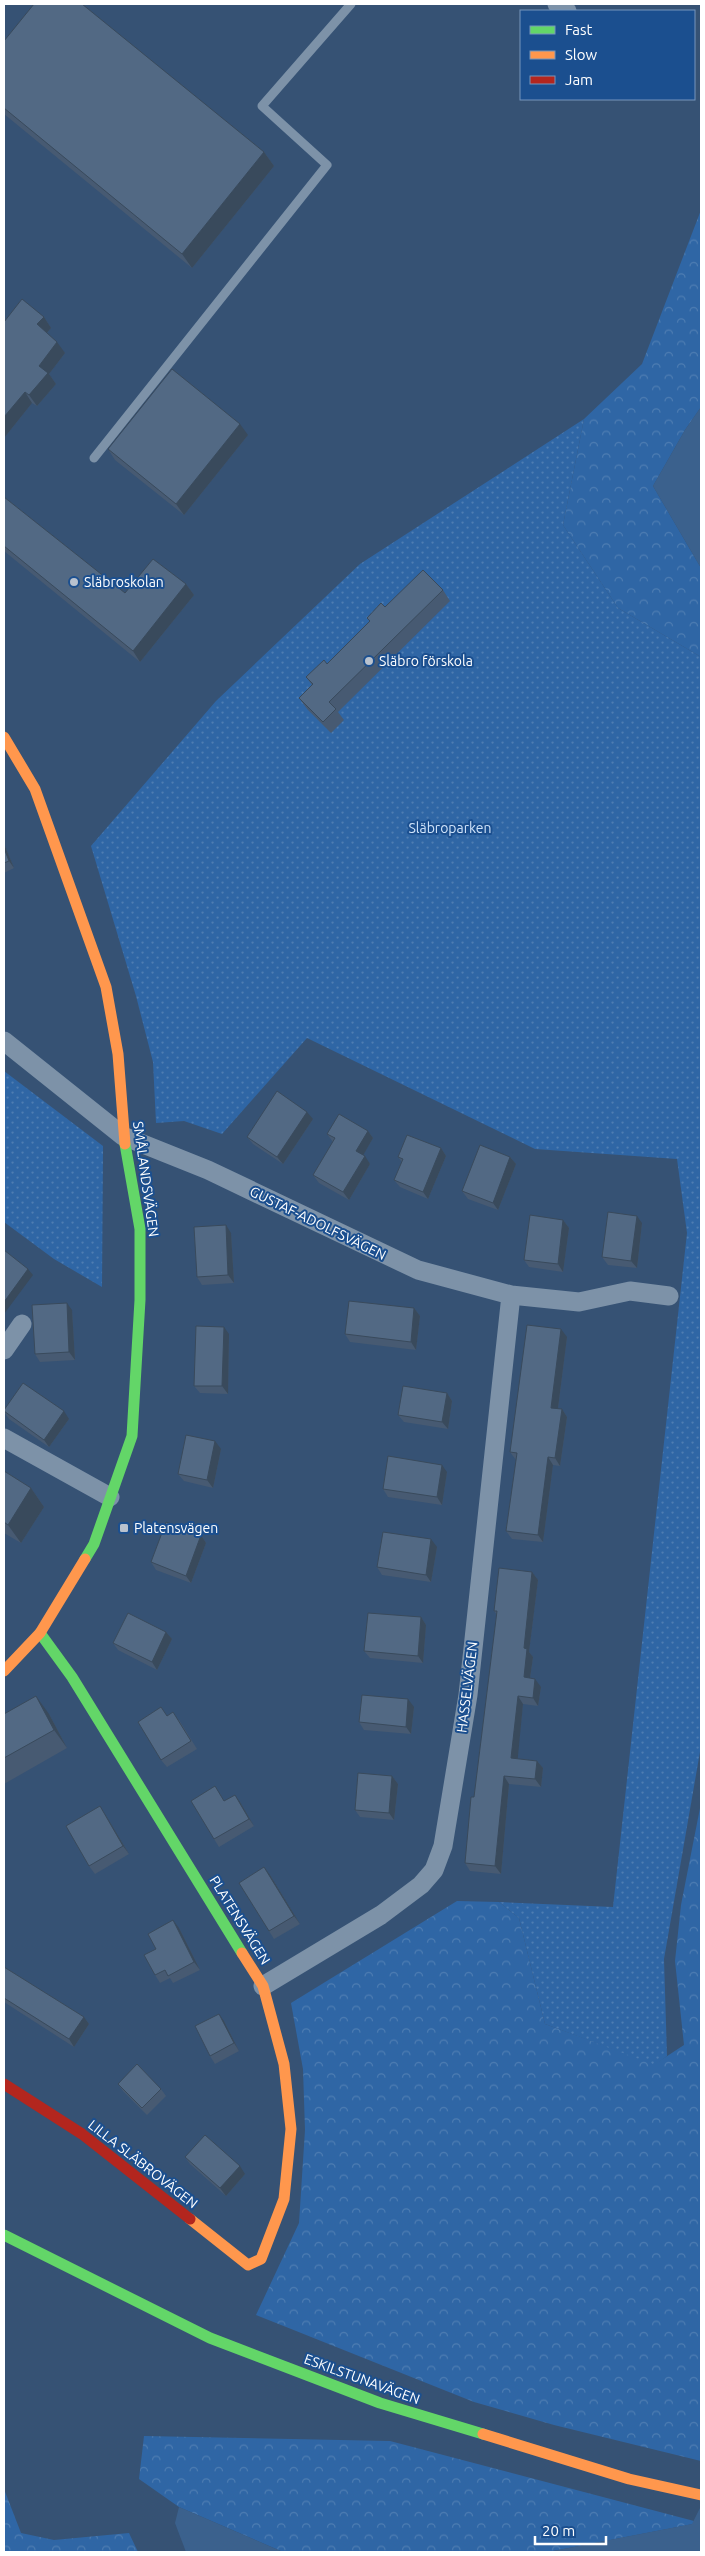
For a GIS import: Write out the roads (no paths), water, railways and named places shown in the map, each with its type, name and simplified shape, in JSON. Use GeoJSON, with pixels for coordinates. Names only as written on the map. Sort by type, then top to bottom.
{"type":"FeatureCollection","features":[{"type":"Feature","properties":{"kind":"street","name":"SMÅLANDSVÄGEN"},"geometry":{"type":"LineString","coordinates":[[4,737],[34,789],[106,987],[118,1054],[123,1136],[140,1229],[140,1300],[132,1436],[94,1544],[40,1633],[4,1671]]}},
{"type":"Feature","properties":{"kind":"street","name":"GUSTAF-ADOLFSVÄGEN"},"geometry":{"type":"LineString","coordinates":[[4,1041],[123,1136],[208,1170],[418,1270],[511,1295],[580,1302],[630,1292],[669,1296]]}},
{"type":"Feature","properties":{"kind":"street","name":"HASSELVÄGEN"},"geometry":{"type":"LineString","coordinates":[[262,1986],[381,1915],[421,1885],[434,1870],[443,1846],[468,1695],[511,1295]]}},
{"type":"Feature","properties":{"kind":"street"},"geometry":{"type":"LineString","coordinates":[[4,1350],[22,1324]]}},
{"type":"Feature","properties":{"kind":"street"},"geometry":{"type":"LineString","coordinates":[[4,1438],[110,1497]]}},
{"type":"Feature","properties":{"kind":"street","name":"PLATENSVÄGEN"},"geometry":{"type":"LineString","coordinates":[[40,1633],[72,1678],[262,1986],[284,2064],[291,2129],[284,2198],[261,2259]]}},
{"type":"Feature","properties":{"kind":"street","name":"LILLA SLÄBROVÄGEN"},"geometry":{"type":"LineString","coordinates":[[4,2084],[82,2134],[248,2265],[261,2259]]}},
{"type":"Feature","properties":{"kind":"street","name":"ESKILSTUNAVÄGEN"},"geometry":{"type":"LineString","coordinates":[[4,2230],[28,2248]]}},
{"type":"Feature","properties":{"kind":"street","name":"ESKILSTUNAVÄGEN"},"geometry":{"type":"LineString","coordinates":[[4,2236],[210,2338],[371,2400],[629,2479],[701,2495]]}},
{"type":"Feature","properties":{"kind":"lane"},"geometry":{"type":"LineString","coordinates":[[94,458],[327,165],[262,106],[351,4]]}},
{"type":"Feature","properties":{"kind":"place","name":"Släbroskolan"},"geometry":{"type":"Point","coordinates":[74,582]}},
{"type":"Feature","properties":{"kind":"place","name":"Släbro förskola"},"geometry":{"type":"Point","coordinates":[369,661]}},
{"type":"Feature","properties":{"kind":"place","name":"Platensvägen"},"geometry":{"type":"Point","coordinates":[124,1528]}},
{"type":"Feature","properties":{"kind":"park label","name":"Släbroparken"},"geometry":{"type":"Point","coordinates":[450,828]}}]}
